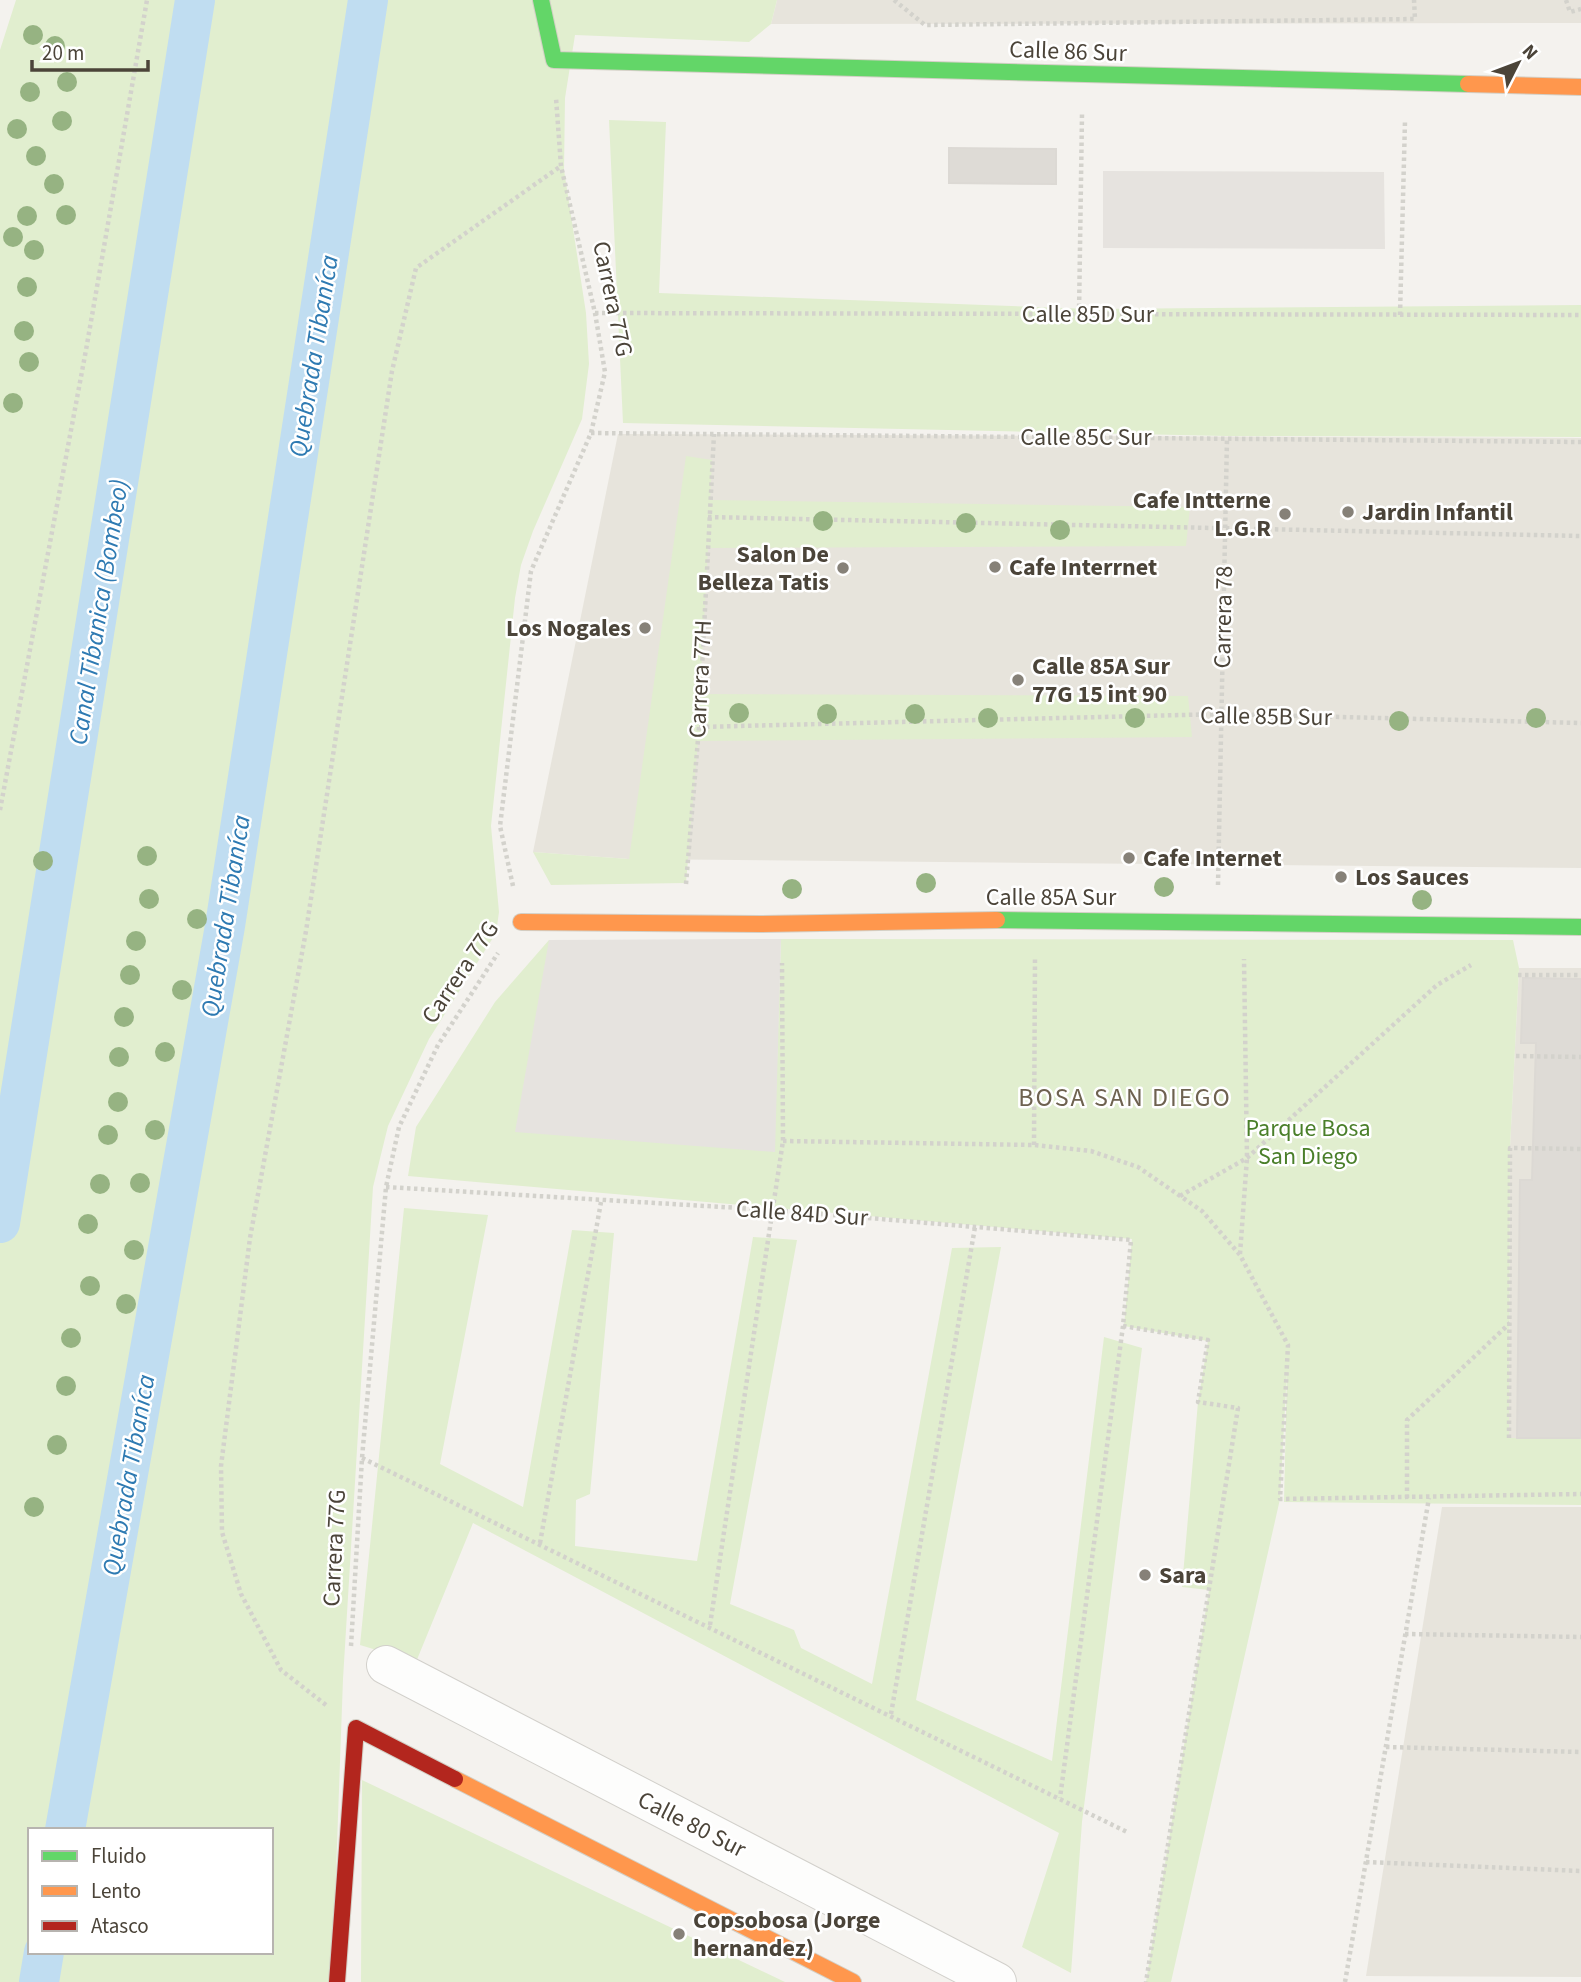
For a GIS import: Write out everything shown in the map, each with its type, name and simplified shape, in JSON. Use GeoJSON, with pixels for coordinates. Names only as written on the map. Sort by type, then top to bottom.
{"type":"FeatureCollection","features":[{"type":"Feature","properties":{"kind":"street"},"geometry":{"type":"LineString","coordinates":[[541,0],[554,61]]}},
{"type":"Feature","properties":{"kind":"street","name":"Calle 86 Sur"},"geometry":{"type":"LineString","coordinates":[[554,61],[1581,86]]}},
{"type":"Feature","properties":{"kind":"street","name":"Calle 85A Sur"},"geometry":{"type":"LineString","coordinates":[[521,922],[782,924],[1035,919],[1581,927]]}},
{"type":"Feature","properties":{"kind":"street","name":"Calle 80 Sur"},"geometry":{"type":"LineString","coordinates":[[369,1662],[997,1982]]}},
{"type":"Feature","properties":{"kind":"street"},"geometry":{"type":"LineString","coordinates":[[337,1982],[356,1728],[853,1982]]}},
{"type":"Feature","properties":{"kind":"path"},"geometry":{"type":"LineString","coordinates":[[0,810],[84,364],[147,0]]}},
{"type":"Feature","properties":{"kind":"path"},"geometry":{"type":"LineString","coordinates":[[894,0],[926,25],[1415,19],[1415,0]]}},
{"type":"Feature","properties":{"kind":"path"},"geometry":{"type":"LineString","coordinates":[[1566,0],[1570,12],[1581,9]]}},
{"type":"Feature","properties":{"kind":"path","name":"Carrera 77G"},"geometry":{"type":"LineString","coordinates":[[369,1662],[362,1458],[386,1188],[399,1128],[438,1045],[521,922],[500,826],[531,571],[591,433],[605,372],[595,313],[561,166],[554,61]]}},
{"type":"Feature","properties":{"kind":"path"},"geometry":{"type":"LineString","coordinates":[[1079,314],[1083,74]]}},
{"type":"Feature","properties":{"kind":"path"},"geometry":{"type":"LineString","coordinates":[[1400,315],[1406,82]]}},
{"type":"Feature","properties":{"kind":"path"},"geometry":{"type":"LineString","coordinates":[[356,1728],[281,1670],[241,1594],[222,1532],[221,1479],[250,1238],[306,931],[392,371],[415,268],[561,166]]}},
{"type":"Feature","properties":{"kind":"path","name":"Calle 85D Sur"},"geometry":{"type":"LineString","coordinates":[[595,313],[1581,315]]}},
{"type":"Feature","properties":{"kind":"path","name":"Calle 85C Sur"},"geometry":{"type":"LineString","coordinates":[[591,433],[1581,442]]}},
{"type":"Feature","properties":{"kind":"path","name":"Carrera 77H"},"geometry":{"type":"LineString","coordinates":[[683,924],[699,727],[714,434]]}},
{"type":"Feature","properties":{"kind":"path","name":"Carrera 78"},"geometry":{"type":"LineString","coordinates":[[1218,921],[1227,438]]}},
{"type":"Feature","properties":{"kind":"path"},"geometry":{"type":"LineString","coordinates":[[708,517],[1581,536]]}},
{"type":"Feature","properties":{"kind":"path","name":"Calle 85B Sur"},"geometry":{"type":"LineString","coordinates":[[699,727],[1222,714],[1581,723]]}},
{"type":"Feature","properties":{"kind":"path"},"geometry":{"type":"LineString","coordinates":[[1034,1145],[1035,919]]}},
{"type":"Feature","properties":{"kind":"path"},"geometry":{"type":"LineString","coordinates":[[1240,1255],[1247,1158],[1243,922]]}},
{"type":"Feature","properties":{"kind":"path"},"geometry":{"type":"LineString","coordinates":[[710,1625],[783,1140],[782,924]]}},
{"type":"Feature","properties":{"kind":"path"},"geometry":{"type":"LineString","coordinates":[[1180,1196],[1247,1158],[1437,985],[1480,960]]}},
{"type":"Feature","properties":{"kind":"path"},"geometry":{"type":"LineString","coordinates":[[1518,975],[1581,975]]}},
{"type":"Feature","properties":{"kind":"path"},"geometry":{"type":"LineString","coordinates":[[1516,1056],[1581,1057]]}},
{"type":"Feature","properties":{"kind":"path"},"geometry":{"type":"LineString","coordinates":[[783,1140],[1034,1145],[1091,1151],[1138,1167],[1202,1211],[1240,1255],[1288,1345],[1280,1499],[1581,1494]]}},
{"type":"Feature","properties":{"kind":"path"},"geometry":{"type":"LineString","coordinates":[[1509,1438],[1510,1148],[1581,1149]]}},
{"type":"Feature","properties":{"kind":"path","name":"Calle 84D Sur"},"geometry":{"type":"LineString","coordinates":[[386,1188],[774,1210],[1131,1240],[1123,1326]]}},
{"type":"Feature","properties":{"kind":"path"},"geometry":{"type":"LineString","coordinates":[[540,1543],[601,1202]]}},
{"type":"Feature","properties":{"kind":"path"},"geometry":{"type":"LineString","coordinates":[[891,1714],[975,1227]]}},
{"type":"Feature","properties":{"kind":"path"},"geometry":{"type":"LineString","coordinates":[[1408,1498],[1407,1420],[1510,1323]]}},
{"type":"Feature","properties":{"kind":"path"},"geometry":{"type":"LineString","coordinates":[[1060,1798],[1123,1326],[1208,1340],[1198,1402],[1238,1408],[1146,1982]]}},
{"type":"Feature","properties":{"kind":"path"},"geometry":{"type":"LineString","coordinates":[[362,1458],[710,1625],[1129,1832]]}},
{"type":"Feature","properties":{"kind":"path"},"geometry":{"type":"LineString","coordinates":[[1345,1982],[1429,1498]]}},
{"type":"Feature","properties":{"kind":"path"},"geometry":{"type":"LineString","coordinates":[[1405,1634],[1581,1637]]}},
{"type":"Feature","properties":{"kind":"path"},"geometry":{"type":"LineString","coordinates":[[1386,1747],[1581,1752]]}},
{"type":"Feature","properties":{"kind":"path"},"geometry":{"type":"LineString","coordinates":[[1366,1862],[1581,1871]]}},
{"type":"Feature","properties":{"kind":"shaded area"},"geometry":{"type":"Polygon","coordinates":[[[777,0],[1581,0],[1581,23],[771,24],[777,0]]]}},
{"type":"Feature","properties":{"kind":"shaded area"},"geometry":{"type":"Polygon","coordinates":[[[1103,171],[1384,172],[1385,249],[1103,248],[1103,171]]]}},
{"type":"Feature","properties":{"kind":"shaded area"},"geometry":{"type":"Polygon","coordinates":[[[618,434],[1581,438],[1581,868],[629,859],[533,852],[618,434]]]}},
{"type":"Feature","properties":{"kind":"shaded area"},"geometry":{"type":"Polygon","coordinates":[[[781,939],[775,1152],[515,1132],[549,940],[781,939]]]}},
{"type":"Feature","properties":{"kind":"shaded area"},"geometry":{"type":"Polygon","coordinates":[[[1519,968],[1581,968],[1581,1438],[1509,1438],[1510,1148],[1519,968]]]}},
{"type":"Feature","properties":{"kind":"shaded area"},"geometry":{"type":"Polygon","coordinates":[[[1442,1507],[1581,1507],[1581,1977],[1366,1976],[1442,1507]]]}},
{"type":"Feature","properties":{"kind":"green space"},"geometry":{"type":"Polygon","coordinates":[[[16,0],[777,0],[771,24],[749,42],[575,35],[565,98],[564,170],[586,313],[589,364],[582,419],[533,531],[521,565],[515,598],[491,826],[499,912],[496,933],[429,1039],[388,1126],[373,1187],[343,1679],[332,1982],[0,1982],[0,50],[16,0]]]}},
{"type":"Feature","properties":{"kind":"green space"},"geometry":{"type":"Polygon","coordinates":[[[609,120],[666,122],[659,293],[1090,309],[1581,305],[1581,437],[1226,436],[623,423],[609,120]]]}},
{"type":"Feature","properties":{"kind":"green space"},"geometry":{"type":"Polygon","coordinates":[[[686,456],[712,460],[710,500],[1190,507],[1186,546],[708,548],[700,694],[1188,696],[1192,737],[698,741],[686,883],[551,885],[533,852],[629,859],[686,456]]]}},
{"type":"Feature","properties":{"kind":"green space","name":"Parque Bosa San Diego"},"geometry":{"type":"Polygon","coordinates":[[[781,939],[1513,940],[1519,968],[1510,1148],[1509,1438],[1581,1438],[1581,1505],[1284,1502],[1287,1370],[1280,1499],[1171,1982],[1146,1982],[1209,1590],[1182,1587],[1198,1402],[1208,1341],[1124,1326],[1132,1239],[408,1176],[416,1127],[495,1002],[549,940],[774,1152],[781,939]]]}},
{"type":"Feature","properties":{"kind":"green space"},"geometry":{"type":"Polygon","coordinates":[[[404,1208],[488,1215],[440,1464],[523,1507],[572,1230],[614,1233],[590,1494],[576,1500],[575,1546],[697,1561],[753,1237],[797,1240],[730,1604],[794,1630],[801,1648],[872,1684],[952,1248],[1001,1247],[916,1700],[1052,1761],[1104,1337],[1142,1348],[1082,1822],[1071,1973],[1022,1947],[1059,1833],[473,1523],[416,1662],[360,1645],[404,1208]]]}},
{"type":"Feature","properties":{"kind":"green space"},"geometry":{"type":"Polygon","coordinates":[[[362,1780],[785,1982],[361,1982],[362,1780]]]}},
{"type":"Feature","properties":{"kind":"building"},"geometry":{"type":"Polygon","coordinates":[[[949,148],[1056,149],[1056,184],[949,183],[949,148]]]}},
{"type":"Feature","properties":{"kind":"building"},"geometry":{"type":"Polygon","coordinates":[[[1523,978],[1581,979],[1581,1438],[1517,1438],[1520,1180],[1532,1180],[1536,1043],[1521,1043],[1523,978]]]}},
{"type":"Feature","properties":{"kind":"waterway","name":"Canal Tibanica (Bombeo)"},"geometry":{"type":"LineString","coordinates":[[0,1223],[195,0]]}},
{"type":"Feature","properties":{"kind":"waterway","name":"Quebrada Tibaníca"},"geometry":{"type":"LineString","coordinates":[[65,1828],[225,926],[368,0]]}},
{"type":"Feature","properties":{"kind":"waterway","name":"Quebrada Tibaníca"},"geometry":{"type":"LineString","coordinates":[[39,1982],[44,1954]]}},
{"type":"Feature","properties":{"kind":"traffic: fast"},"geometry":{"type":"LineString","coordinates":[[541,0],[554,60],[1468,84]]}},
{"type":"Feature","properties":{"kind":"traffic: fast"},"geometry":{"type":"LineString","coordinates":[[997,920],[1581,927]]}},
{"type":"Feature","properties":{"kind":"traffic: slow"},"geometry":{"type":"LineString","coordinates":[[1468,84],[1581,87]]}},
{"type":"Feature","properties":{"kind":"traffic: slow"},"geometry":{"type":"LineString","coordinates":[[521,922],[760,924],[997,920]]}},
{"type":"Feature","properties":{"kind":"traffic: slow"},"geometry":{"type":"LineString","coordinates":[[455,1779],[853,1982]]}},
{"type":"Feature","properties":{"kind":"traffic: jam"},"geometry":{"type":"LineString","coordinates":[[337,1982],[356,1728],[455,1779]]}},
{"type":"Feature","properties":{"kind":"place","name":"Jardin Infantil"},"geometry":{"type":"Point","coordinates":[1348,512]}},
{"type":"Feature","properties":{"kind":"place","name":"Cafe Intterne L.G.R"},"geometry":{"type":"Point","coordinates":[1285,514]}},
{"type":"Feature","properties":{"kind":"place","name":"Cafe Interrnet"},"geometry":{"type":"Point","coordinates":[995,567]}},
{"type":"Feature","properties":{"kind":"place","name":"Salon De Belleza Tatis"},"geometry":{"type":"Point","coordinates":[843,568]}},
{"type":"Feature","properties":{"kind":"place","name":"Los Nogales"},"geometry":{"type":"Point","coordinates":[645,628]}},
{"type":"Feature","properties":{"kind":"place","name":"Calle 85A Sur 77G 15 int 90"},"geometry":{"type":"Point","coordinates":[1018,680]}},
{"type":"Feature","properties":{"kind":"place","name":"Cafe Internet"},"geometry":{"type":"Point","coordinates":[1129,858]}},
{"type":"Feature","properties":{"kind":"place","name":"Los Sauces"},"geometry":{"type":"Point","coordinates":[1341,877]}},
{"type":"Feature","properties":{"kind":"place","name":"Sara"},"geometry":{"type":"Point","coordinates":[1145,1575]}},
{"type":"Feature","properties":{"kind":"place","name":"Copsobosa (Jorge hernandez)"},"geometry":{"type":"Point","coordinates":[679,1934]}},
{"type":"Feature","properties":{"kind":"district","name":"BOSA SAN DIEGO"},"geometry":{"type":"Point","coordinates":[1125,1097]}}]}
